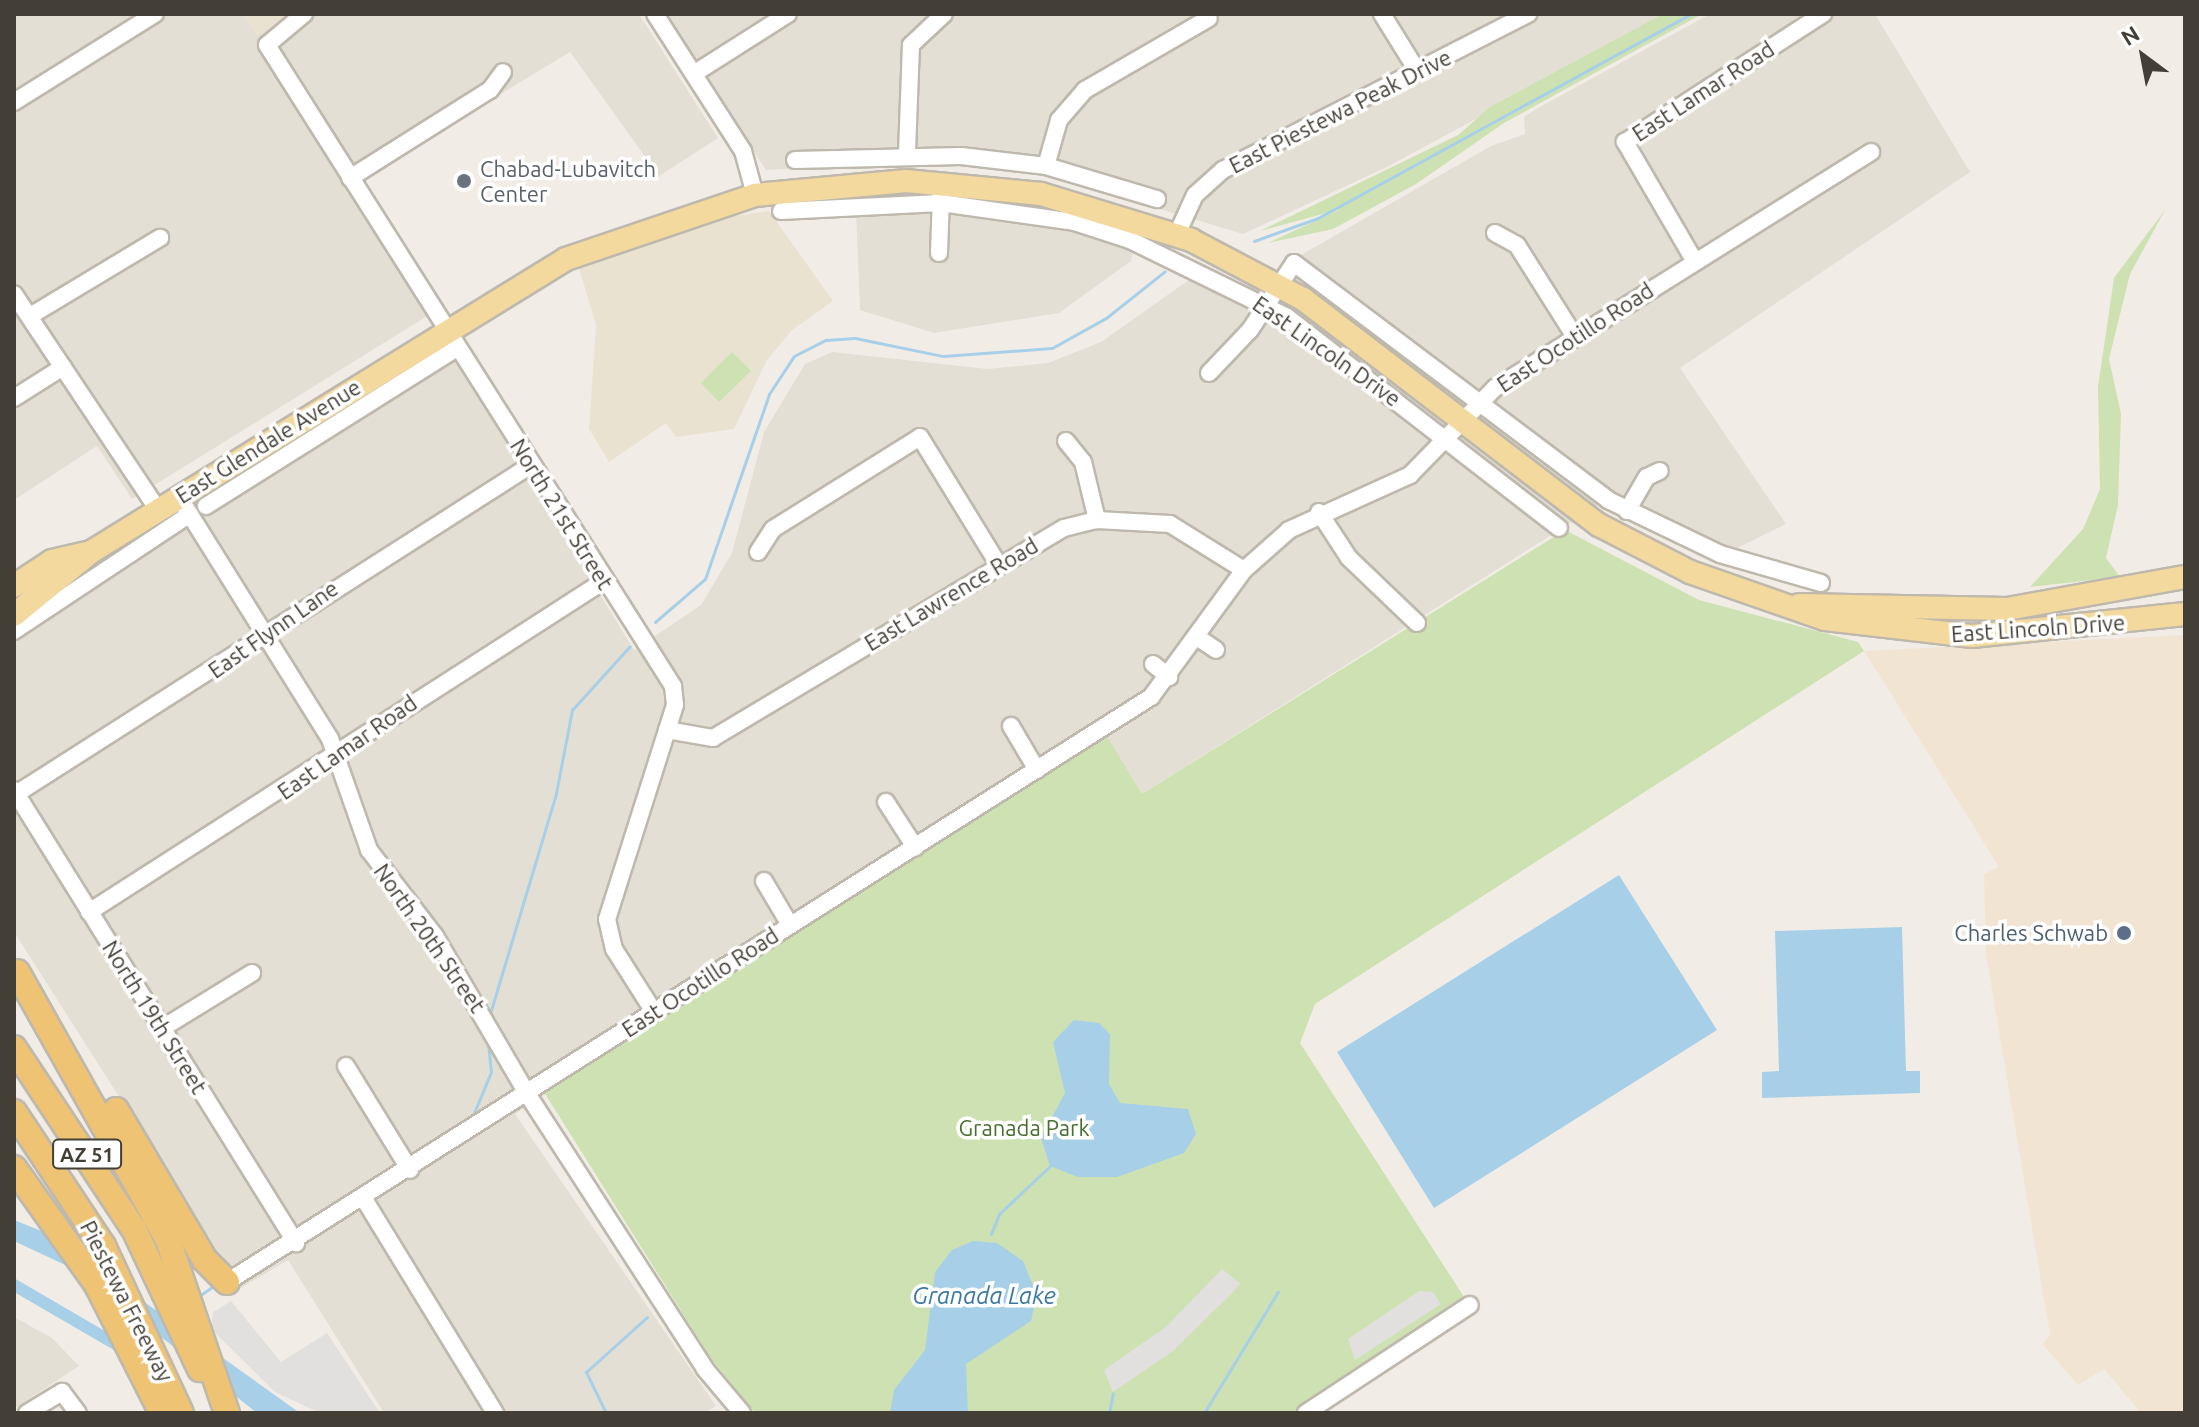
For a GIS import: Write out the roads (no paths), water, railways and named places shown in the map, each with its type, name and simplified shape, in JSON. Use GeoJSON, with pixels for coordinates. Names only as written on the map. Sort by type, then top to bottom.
{"type":"FeatureCollection","features":[{"type":"Feature","properties":{"kind":"highway"},"geometry":{"type":"LineString","coordinates":[[15,970],[183,1273],[227,1413]]}},
{"type":"Feature","properties":{"kind":"highway"},"geometry":{"type":"LineString","coordinates":[[15,970],[52,1012],[205,1260],[227,1282]]}},
{"type":"Feature","properties":{"kind":"highway","name":"Piestewa Freeway"},"geometry":{"type":"LineString","coordinates":[[14,1048],[154,1264],[216,1413]]}},
{"type":"Feature","properties":{"kind":"highway","name":"Piestewa Freeway"},"geometry":{"type":"LineString","coordinates":[[14,1112],[103,1246],[181,1413]]}},
{"type":"Feature","properties":{"kind":"highway"},"geometry":{"type":"LineString","coordinates":[[14,1168],[62,1232],[162,1413]]}},
{"type":"Feature","properties":{"kind":"main road","name":"East Lincoln Drive"},"geometry":{"type":"LineString","coordinates":[[451,338],[597,245],[755,195],[1041,194],[1177,234],[1278,284],[1454,432],[1623,539],[1690,572],[1866,629],[1944,635],[2185,614]]}},
{"type":"Feature","properties":{"kind":"main road","name":"East Glendale Avenue"},"geometry":{"type":"LineString","coordinates":[[14,615],[91,552],[158,510],[185,505],[451,338]]}},
{"type":"Feature","properties":{"kind":"main road","name":"East Glendale Avenue"},"geometry":{"type":"LineString","coordinates":[[14,586],[52,561],[91,552]]}},
{"type":"Feature","properties":{"kind":"main road","name":"East Lincoln Drive"},"geometry":{"type":"LineString","coordinates":[[1799,605],[2007,609],[2185,577]]}},
{"type":"Feature","properties":{"kind":"main road"},"geometry":{"type":"LineString","coordinates":[[2153,618],[2185,624]]}},
{"type":"Feature","properties":{"kind":"street"},"geometry":{"type":"LineString","coordinates":[[14,102],[155,14]]}},
{"type":"Feature","properties":{"kind":"street","name":"North 21st Street"},"geometry":{"type":"LineString","coordinates":[[304,14],[267,45],[673,686],[667,730],[607,919],[614,949],[654,1012]]}},
{"type":"Feature","properties":{"kind":"street"},"geometry":{"type":"LineString","coordinates":[[655,14],[749,163],[755,195]]}},
{"type":"Feature","properties":{"kind":"street"},"geometry":{"type":"LineString","coordinates":[[695,73],[788,14]]}},
{"type":"Feature","properties":{"kind":"street"},"geometry":{"type":"LineString","coordinates":[[907,153],[911,45],[944,14]]}},
{"type":"Feature","properties":{"kind":"street"},"geometry":{"type":"LineString","coordinates":[[1382,14],[1418,72]]}},
{"type":"Feature","properties":{"kind":"street","name":"East Piestewa Peak Drive"},"geometry":{"type":"LineString","coordinates":[[1177,234],[1210,178],[1528,14]]}},
{"type":"Feature","properties":{"kind":"street","name":"East Lamar Road"},"geometry":{"type":"LineString","coordinates":[[1694,260],[1625,142],[1823,14]]}},
{"type":"Feature","properties":{"kind":"street"},"geometry":{"type":"LineString","coordinates":[[1046,166],[1059,120],[1085,90],[1209,18]]}},
{"type":"Feature","properties":{"kind":"street"},"geometry":{"type":"LineString","coordinates":[[350,178],[490,90],[503,72]]}},
{"type":"Feature","properties":{"kind":"street","name":"East Ocotillo Road"},"geometry":{"type":"LineString","coordinates":[[227,1282],[296,1243],[1037,770],[1169,677],[1244,570],[1319,512],[1410,475],[1454,432],[1477,403],[1574,335],[1871,152]]}},
{"type":"Feature","properties":{"kind":"street"},"geometry":{"type":"LineString","coordinates":[[795,160],[907,153],[1046,166],[1157,199]]}},
{"type":"Feature","properties":{"kind":"street"},"geometry":{"type":"LineString","coordinates":[[939,253],[941,193]]}},
{"type":"Feature","properties":{"kind":"street","name":"East Lincoln Drive"},"geometry":{"type":"LineString","coordinates":[[781,211],[941,193],[1074,222],[1143,245],[1268,305],[1454,432],[1559,528]]}},
{"type":"Feature","properties":{"kind":"street"},"geometry":{"type":"LineString","coordinates":[[1495,233],[1517,245],[1574,335]]}},
{"type":"Feature","properties":{"kind":"street"},"geometry":{"type":"LineString","coordinates":[[30,316],[160,238]]}},
{"type":"Feature","properties":{"kind":"street","name":"East Lincoln Drive"},"geometry":{"type":"LineString","coordinates":[[1278,284],[1294,263],[1477,403],[1627,511],[1720,554],[1821,583]]}},
{"type":"Feature","properties":{"kind":"street"},"geometry":{"type":"LineString","coordinates":[[1209,373],[1268,305],[1278,284]]}},
{"type":"Feature","properties":{"kind":"street"},"geometry":{"type":"LineString","coordinates":[[14,294],[158,510]]}},
{"type":"Feature","properties":{"kind":"street","name":"East Lincoln Drive"},"geometry":{"type":"LineString","coordinates":[[206,506],[451,338]]}},
{"type":"Feature","properties":{"kind":"street"},"geometry":{"type":"LineString","coordinates":[[14,398],[63,367]]}},
{"type":"Feature","properties":{"kind":"street"},"geometry":{"type":"LineString","coordinates":[[758,552],[773,529],[863,464],[920,437],[998,564]]}},
{"type":"Feature","properties":{"kind":"street"},"geometry":{"type":"LineString","coordinates":[[1066,441],[1083,462],[1097,520]]}},
{"type":"Feature","properties":{"kind":"street","name":"East Flynn Lane"},"geometry":{"type":"LineString","coordinates":[[15,792],[265,639],[317,597],[531,465]]}},
{"type":"Feature","properties":{"kind":"street"},"geometry":{"type":"LineString","coordinates":[[1627,511],[1647,477],[1660,471]]}},
{"type":"Feature","properties":{"kind":"street"},"geometry":{"type":"LineString","coordinates":[[14,631],[185,505]]}},
{"type":"Feature","properties":{"kind":"street","name":"North 20th Street"},"geometry":{"type":"LineString","coordinates":[[185,505],[337,755],[369,850],[435,936],[528,1095],[735,1411]]}},
{"type":"Feature","properties":{"kind":"street"},"geometry":{"type":"LineString","coordinates":[[1319,512],[1349,558],[1417,623]]}},
{"type":"Feature","properties":{"kind":"street","name":"East Lawrence Road"},"geometry":{"type":"LineString","coordinates":[[667,730],[713,738],[1045,537],[1097,520],[1170,524],[1244,570]]}},
{"type":"Feature","properties":{"kind":"street"},"geometry":{"type":"LineString","coordinates":[[1799,605],[1802,579]]}},
{"type":"Feature","properties":{"kind":"street","name":"East Lamar Road"},"geometry":{"type":"LineString","coordinates":[[89,912],[604,581]]}},
{"type":"Feature","properties":{"kind":"street"},"geometry":{"type":"LineString","coordinates":[[1197,637],[1216,650]]}},
{"type":"Feature","properties":{"kind":"street"},"geometry":{"type":"LineString","coordinates":[[1153,664],[1169,677]]}},
{"type":"Feature","properties":{"kind":"street"},"geometry":{"type":"LineString","coordinates":[[1011,726],[1037,770]]}},
{"type":"Feature","properties":{"kind":"street","name":"North 19th Street"},"geometry":{"type":"LineString","coordinates":[[15,792],[296,1243]]}},
{"type":"Feature","properties":{"kind":"street"},"geometry":{"type":"LineString","coordinates":[[886,802],[915,847]]}},
{"type":"Feature","properties":{"kind":"street"},"geometry":{"type":"LineString","coordinates":[[764,881],[790,925]]}},
{"type":"Feature","properties":{"kind":"street"},"geometry":{"type":"LineString","coordinates":[[161,1029],[252,973]]}},
{"type":"Feature","properties":{"kind":"street"},"geometry":{"type":"LineString","coordinates":[[346,1066],[410,1170]]}},
{"type":"Feature","properties":{"kind":"street"},"geometry":{"type":"LineString","coordinates":[[364,1199],[495,1413]]}},
{"type":"Feature","properties":{"kind":"street"},"geometry":{"type":"LineString","coordinates":[[1306,1413],[1470,1305]]}},
{"type":"Feature","properties":{"kind":"street"},"geometry":{"type":"LineString","coordinates":[[27,1413],[62,1392],[78,1413]]}},
{"type":"Feature","properties":{"kind":"water"},"geometry":{"type":"Polygon","coordinates":[[[1619,875],[1717,1030],[1434,1208],[1337,1052],[1619,875]]]}},
{"type":"Feature","properties":{"kind":"water"},"geometry":{"type":"Polygon","coordinates":[[[1902,927],[1906,1071],[1920,1071],[1920,1093],[1762,1098],[1762,1072],[1779,1071],[1775,931],[1902,927]]]}},
{"type":"Feature","properties":{"kind":"water"},"geometry":{"type":"Polygon","coordinates":[[[1074,1020],[1099,1023],[1110,1034],[1109,1084],[1120,1103],[1188,1109],[1196,1134],[1184,1153],[1117,1177],[1078,1177],[1050,1166],[1041,1138],[1065,1093],[1053,1042],[1074,1020]]]}},
{"type":"Feature","properties":{"kind":"water"},"geometry":{"type":"Polygon","coordinates":[[[14,1220],[49,1234],[300,1413],[257,1413],[78,1271],[14,1241],[14,1220]]]}},
{"type":"Feature","properties":{"kind":"water","name":"Granada Lake"},"geometry":{"type":"Polygon","coordinates":[[[973,1241],[997,1243],[1023,1261],[1037,1295],[1031,1321],[966,1364],[968,1413],[890,1413],[894,1390],[925,1350],[935,1272],[952,1250],[973,1241]]]}},
{"type":"Feature","properties":{"kind":"waterway"},"geometry":{"type":"LineString","coordinates":[[1254,241],[1318,218],[1690,14]]}},
{"type":"Feature","properties":{"kind":"waterway"},"geometry":{"type":"LineString","coordinates":[[655,622],[705,579],[769,394],[794,356],[826,340],[855,338],[943,356],[1052,348],[1106,318],[1165,271]]}},
{"type":"Feature","properties":{"kind":"waterway"},"geometry":{"type":"LineString","coordinates":[[489,1017],[556,793],[572,710],[630,646]]}},
{"type":"Feature","properties":{"kind":"waterway"},"geometry":{"type":"LineString","coordinates":[[471,1120],[491,1072],[488,1041]]}},
{"type":"Feature","properties":{"kind":"waterway"},"geometry":{"type":"LineString","coordinates":[[991,1234],[999,1214],[1050,1166]]}},
{"type":"Feature","properties":{"kind":"waterway"},"geometry":{"type":"LineString","coordinates":[[199,1296],[216,1284]]}},
{"type":"Feature","properties":{"kind":"waterway"},"geometry":{"type":"LineString","coordinates":[[14,1285],[124,1349]]}},
{"type":"Feature","properties":{"kind":"waterway"},"geometry":{"type":"LineString","coordinates":[[1204,1413],[1278,1292]]}},
{"type":"Feature","properties":{"kind":"waterway"},"geometry":{"type":"LineString","coordinates":[[606,1413],[586,1372],[647,1317]]}},
{"type":"Feature","properties":{"kind":"waterway"},"geometry":{"type":"LineString","coordinates":[[1109,1413],[1113,1393]]}},
{"type":"Feature","properties":{"kind":"place","name":"Chabad-Lubavitch Center"},"geometry":{"type":"Point","coordinates":[464,181]}},
{"type":"Feature","properties":{"kind":"place","name":"Charles Schwab"},"geometry":{"type":"Point","coordinates":[2124,933]}},
{"type":"Feature","properties":{"kind":"park label","name":"Granada Park"},"geometry":{"type":"Point","coordinates":[1024,1128]}}]}
